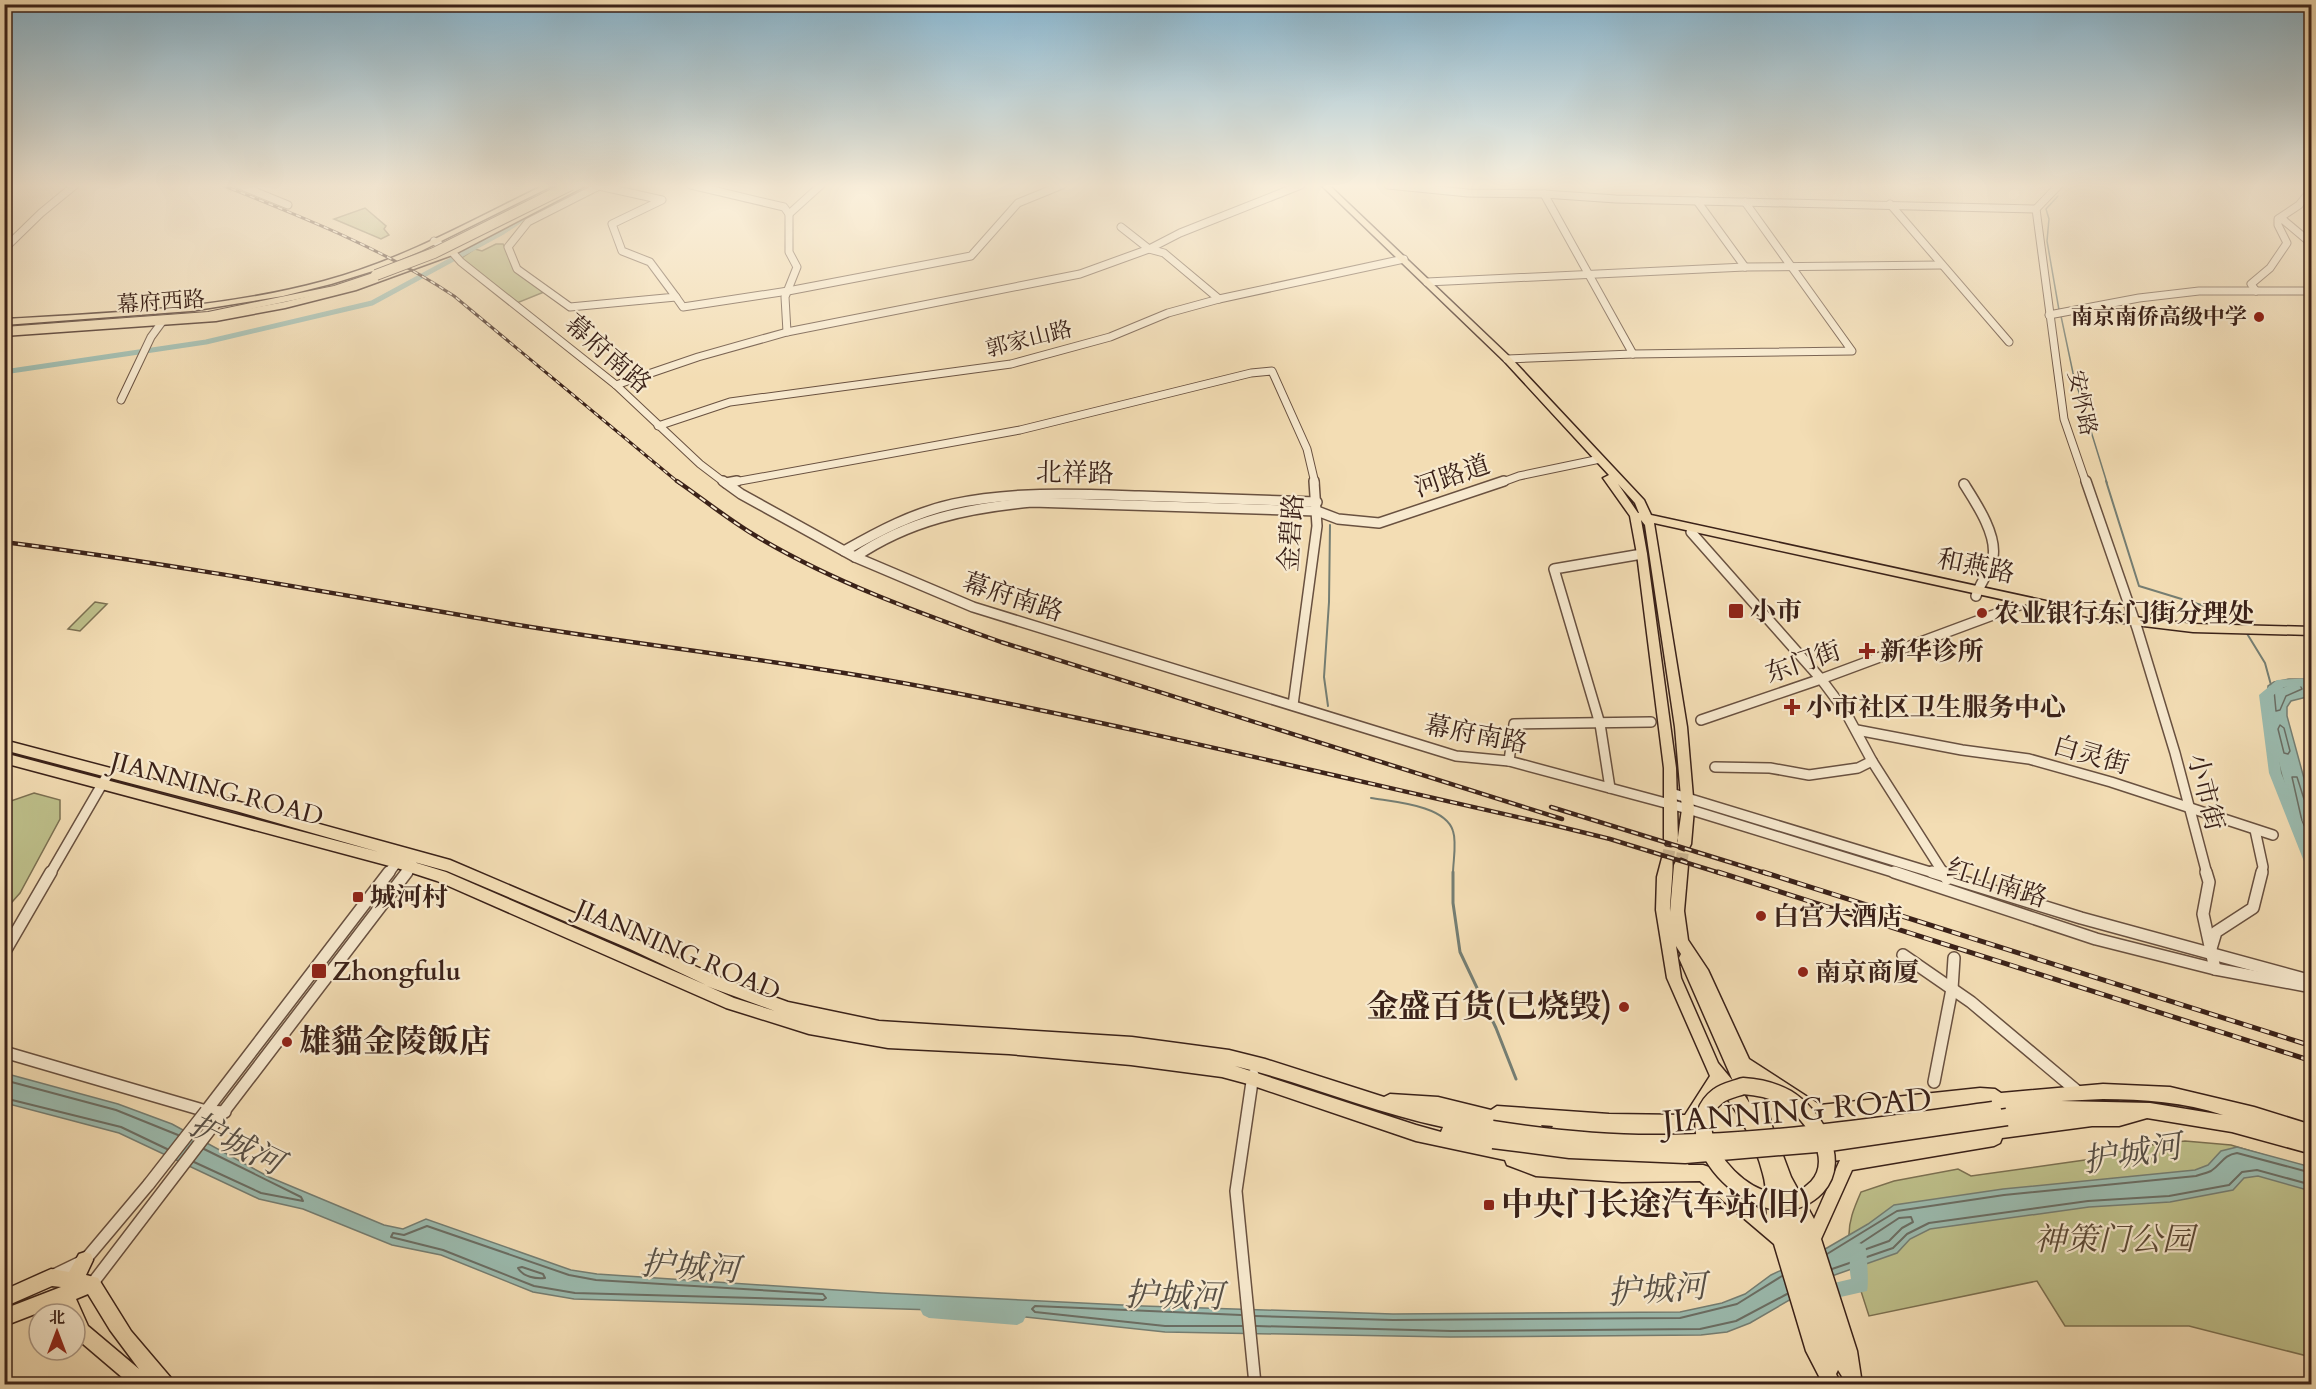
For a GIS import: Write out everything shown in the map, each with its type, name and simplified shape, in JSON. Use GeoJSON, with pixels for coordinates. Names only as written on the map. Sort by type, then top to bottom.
{"type":"FeatureCollection","features":[{"type":"Feature","properties":{"kind":"highway","name":"幕府西路"},"geometry":{"type":"LineString","coordinates":[[61,326],[123,317],[207,310],[274,298],[374,274],[431,250]]}},
{"type":"Feature","properties":{"kind":"highway","name":"幕府西路"},"geometry":{"type":"LineString","coordinates":[[4,328],[190,317],[280,301],[336,288],[441,250]]}},
{"type":"Feature","properties":{"kind":"highway"},"geometry":{"type":"LineString","coordinates":[[207,310],[237,302]]}},
{"type":"Feature","properties":{"kind":"highway"},"geometry":{"type":"LineString","coordinates":[[98,315],[123,317]]}},
{"type":"Feature","properties":{"kind":"highway"},"geometry":{"type":"LineString","coordinates":[[190,317],[216,318]]}},
{"type":"Feature","properties":{"kind":"main road","name":"幕府西路"},"geometry":{"type":"LineString","coordinates":[[4,328],[98,315],[237,302],[337,279],[374,268],[414,250]]}},
{"type":"Feature","properties":{"kind":"main road","name":"幕府西路"},"geometry":{"type":"LineString","coordinates":[[61,326],[216,318],[285,305],[353,288],[459,250]]}},
{"type":"Feature","properties":{"kind":"main road"},"geometry":{"type":"LineString","coordinates":[[1388,250],[1400,260],[1427,282],[1507,359],[1597,459],[1628,504],[1635,520],[1642,554],[1678,842],[1688,802],[1681,727],[1648,520],[1640,502],[1597,459],[1510,372],[1400,260],[1390,250]]}},
{"type":"Feature","properties":{"kind":"main road","name":"和燕路"},"geometry":{"type":"LineString","coordinates":[[1635,520],[1648,520],[1977,593],[2019,605],[2136,624],[2312,631]]}},
{"type":"Feature","properties":{"kind":"main road","name":"和燕路"},"geometry":{"type":"LineString","coordinates":[[1648,520],[1690,532],[1977,593],[2197,635],[2312,638]]}},
{"type":"Feature","properties":{"kind":"main road","name":"JIANNING ROAD"},"geometry":{"type":"LineString","coordinates":[[4,745],[106,779],[507,889],[712,981],[788,1009],[879,1028],[1155,1046],[1230,1057],[1260,1064],[1493,1140]]}},
{"type":"Feature","properties":{"kind":"main road","name":"JIANNING ROAD"},"geometry":{"type":"LineString","coordinates":[[4,758],[106,779]]}},
{"type":"Feature","properties":{"kind":"main road","name":"JIANNING ROAD"},"geometry":{"type":"LineString","coordinates":[[407,861],[731,1003],[788,1022],[860,1038],[980,1045],[1169,1062],[1251,1077],[1411,1132],[1570,1150],[1684,1155],[1829,1143],[1996,1119],[2086,1099],[2141,1105]]}},
{"type":"Feature","properties":{"kind":"main road"},"geometry":{"type":"LineString","coordinates":[[1674,863],[1664,877],[1663,910],[1700,1007],[1736,1087]]}},
{"type":"Feature","properties":{"kind":"main road"},"geometry":{"type":"LineString","coordinates":[[1675,942],[1703,975],[1745,1065],[1785,1182],[1806,1220],[1820,1265],[1822,1319],[1815,1352],[1832,1382]]}},
{"type":"Feature","properties":{"kind":"main road"},"geometry":{"type":"LineString","coordinates":[[1675,942],[1674,978],[1718,1076],[1739,1100],[1754,1125],[1772,1176],[1775,1219],[1789,1266],[1822,1319],[1852,1381]]}},
{"type":"Feature","properties":{"kind":"main road"},"geometry":{"type":"LineString","coordinates":[[1745,1065],[1818,1113],[1980,1095],[2016,1099],[2086,1099],[2141,1091],[2209,1101],[2236,1112]]}},
{"type":"Feature","properties":{"kind":"main road"},"geometry":{"type":"LineString","coordinates":[[1477,1113],[1609,1122],[1689,1123],[1718,1076]]}},
{"type":"Feature","properties":{"kind":"main road"},"geometry":{"type":"LineString","coordinates":[[1736,1087],[1762,1087],[1781,1094],[1799,1106],[1813,1122],[1822,1137],[1827,1154],[1826,1171],[1820,1186],[1807,1197],[1785,1202],[1760,1198],[1741,1189],[1725,1175],[1713,1158],[1703,1133],[1708,1105],[1717,1095],[1736,1087]]}},
{"type":"Feature","properties":{"kind":"main road"},"geometry":{"type":"LineString","coordinates":[[1827,1154],[2092,1118],[2119,1118],[2141,1105],[2146,1098],[2236,1112],[2312,1133]]}},
{"type":"Feature","properties":{"kind":"main road"},"geometry":{"type":"LineString","coordinates":[[1813,1122],[1877,1117],[2016,1099]]}},
{"type":"Feature","properties":{"kind":"main road"},"geometry":{"type":"LineString","coordinates":[[1370,1100],[1438,1104],[1526,1127],[1609,1133],[1703,1133]]}},
{"type":"Feature","properties":{"kind":"main road"},"geometry":{"type":"LineString","coordinates":[[2141,1105],[2217,1121],[2312,1146]]}},
{"type":"Feature","properties":{"kind":"main road"},"geometry":{"type":"LineString","coordinates":[[1812,1239],[1847,1163],[1978,1142],[2037,1127]]}},
{"type":"Feature","properties":{"kind":"main road"},"geometry":{"type":"LineString","coordinates":[[1493,1140],[1536,1168],[1622,1174],[1703,1173],[1781,1240]]}},
{"type":"Feature","properties":{"kind":"main road"},"geometry":{"type":"LineString","coordinates":[[1493,1140],[1533,1157],[1640,1162],[1713,1158]]}},
{"type":"Feature","properties":{"kind":"main road"},"geometry":{"type":"LineString","coordinates":[[1785,1202],[1822,1319]]}},
{"type":"Feature","properties":{"kind":"main road"},"geometry":{"type":"LineString","coordinates":[[72,1302],[69,1288],[85,1260]]}},
{"type":"Feature","properties":{"kind":"main road"},"geometry":{"type":"LineString","coordinates":[[4,1299],[51,1277],[69,1288]]}},
{"type":"Feature","properties":{"kind":"main road"},"geometry":{"type":"LineString","coordinates":[[4,1318],[69,1288],[92,1284],[104,1306],[153,1373],[165,1384]]}},
{"type":"Feature","properties":{"kind":"main road"},"geometry":{"type":"LineString","coordinates":[[87,1336],[143,1384]]}},
{"type":"Feature","properties":{"kind":"street","name":"幕府南路"},"geometry":{"type":"LineString","coordinates":[[448,250],[614,384],[700,464],[741,494],[855,557],[913,584],[982,610],[1456,756],[1509,761],[1610,788],[1671,798]]}},
{"type":"Feature","properties":{"kind":"street"},"geometry":{"type":"LineString","coordinates":[[509,250],[517,269],[570,308],[675,297]]}},
{"type":"Feature","properties":{"kind":"street"},"geometry":{"type":"LineString","coordinates":[[622,250],[651,262],[683,308],[788,291],[971,256],[976,250]]}},
{"type":"Feature","properties":{"kind":"street"},"geometry":{"type":"LineString","coordinates":[[787,332],[785,297],[797,267],[789,250]]}},
{"type":"Feature","properties":{"kind":"street"},"geometry":{"type":"LineString","coordinates":[[614,384],[786,329],[1077,271],[1142,250]]}},
{"type":"Feature","properties":{"kind":"street"},"geometry":{"type":"LineString","coordinates":[[614,384],[787,332],[1080,274],[1143,250]]}},
{"type":"Feature","properties":{"kind":"street"},"geometry":{"type":"LineString","coordinates":[[1157,250],[1164,253],[1219,299]]}},
{"type":"Feature","properties":{"kind":"street"},"geometry":{"type":"LineString","coordinates":[[1575,250],[1633,354]]}},
{"type":"Feature","properties":{"kind":"street"},"geometry":{"type":"LineString","coordinates":[[1733,250],[1745,267]]}},
{"type":"Feature","properties":{"kind":"street"},"geometry":{"type":"LineString","coordinates":[[1507,359],[1633,354],[1852,351],[1780,250]]}},
{"type":"Feature","properties":{"kind":"street"},"geometry":{"type":"LineString","coordinates":[[1928,250],[2009,342]]}},
{"type":"Feature","properties":{"kind":"street","name":"安怀路"},"geometry":{"type":"LineString","coordinates":[[2041,250],[2064,418],[2082,477],[2136,624]]}},
{"type":"Feature","properties":{"kind":"street"},"geometry":{"type":"LineString","coordinates":[[2256,291],[2251,284],[2270,268],[2282,250]]}},
{"type":"Feature","properties":{"kind":"street","name":"郭家山路"},"geometry":{"type":"LineString","coordinates":[[658,426],[730,402],[1011,364],[1110,337],[1168,313],[1219,299],[1400,260]]}},
{"type":"Feature","properties":{"kind":"street"},"geometry":{"type":"LineString","coordinates":[[1427,282],[1745,267],[1941,265]]}},
{"type":"Feature","properties":{"kind":"street"},"geometry":{"type":"LineString","coordinates":[[2049,315],[2139,298],[2199,291],[2312,291]]}},
{"type":"Feature","properties":{"kind":"street"},"geometry":{"type":"LineString","coordinates":[[122,400],[141,356],[162,322]]}},
{"type":"Feature","properties":{"kind":"street","name":"金碧路"},"geometry":{"type":"LineString","coordinates":[[726,483],[1020,429],[1251,373],[1272,371],[1309,457],[1317,507],[1293,705]]}},
{"type":"Feature","properties":{"kind":"street","name":"河路道"},"geometry":{"type":"LineString","coordinates":[[1317,507],[1338,519],[1379,523],[1519,476],[1597,459]]}},
{"type":"Feature","properties":{"kind":"street"},"geometry":{"type":"LineString","coordinates":[[1964,484],[1972,495],[1992,541],[1994,555],[1977,593]]}},
{"type":"Feature","properties":{"kind":"street","name":"北祥路"},"geometry":{"type":"LineString","coordinates":[[844,551],[890,531],[966,510],[1032,502],[1317,507]]}},
{"type":"Feature","properties":{"kind":"street","name":"北祥路"},"geometry":{"type":"LineString","coordinates":[[855,557],[890,531]]}},
{"type":"Feature","properties":{"kind":"street"},"geometry":{"type":"LineString","coordinates":[[1690,532],[1821,680],[1857,730],[1872,761],[1953,891]]}},
{"type":"Feature","properties":{"kind":"street"},"geometry":{"type":"LineString","coordinates":[[1610,788],[1600,724],[1554,568],[1642,554]]}},
{"type":"Feature","properties":{"kind":"street","name":"东门街"},"geometry":{"type":"LineString","coordinates":[[1701,720],[1821,680],[2019,605]]}},
{"type":"Feature","properties":{"kind":"street","name":"小市街"},"geometry":{"type":"LineString","coordinates":[[2136,624],[2175,753],[2187,806],[2209,882],[2203,914],[2215,969]]}},
{"type":"Feature","properties":{"kind":"street"},"geometry":{"type":"LineString","coordinates":[[1509,761],[1514,724],[1652,722]]}},
{"type":"Feature","properties":{"kind":"street","name":"白灵街"},"geometry":{"type":"LineString","coordinates":[[1857,730],[1962,750],[2029,759],[2187,806],[2273,835]]}},
{"type":"Feature","properties":{"kind":"street"},"geometry":{"type":"LineString","coordinates":[[1715,767],[1770,768],[1809,775],[1858,768],[1872,761]]}},
{"type":"Feature","properties":{"kind":"street"},"geometry":{"type":"LineString","coordinates":[[4,953],[106,779]]}},
{"type":"Feature","properties":{"kind":"street","name":"红山南路"},"geometry":{"type":"LineString","coordinates":[[1671,798],[2096,939],[2215,969],[2312,987]]}},
{"type":"Feature","properties":{"kind":"street"},"geometry":{"type":"LineString","coordinates":[[1688,802],[2081,918],[2312,981]]}},
{"type":"Feature","properties":{"kind":"street"},"geometry":{"type":"LineString","coordinates":[[2210,954],[2216,932],[2253,908],[2263,867],[2255,830]]}},
{"type":"Feature","properties":{"kind":"street"},"geometry":{"type":"LineString","coordinates":[[51,1277],[85,1260],[149,1184],[407,861]]}},
{"type":"Feature","properties":{"kind":"street"},"geometry":{"type":"LineString","coordinates":[[92,1284],[225,1112],[407,861]]}},
{"type":"Feature","properties":{"kind":"street"},"geometry":{"type":"LineString","coordinates":[[1903,956],[1952,989],[2028,1049],[2086,1099]]}},
{"type":"Feature","properties":{"kind":"street"},"geometry":{"type":"LineString","coordinates":[[1934,1082],[1952,989],[1954,958]]}},
{"type":"Feature","properties":{"kind":"street"},"geometry":{"type":"LineString","coordinates":[[4,1052],[206,1111],[225,1112]]}},
{"type":"Feature","properties":{"kind":"street"},"geometry":{"type":"LineString","coordinates":[[1256,1384],[1236,1191],[1251,1077],[1260,1064]]}},
{"type":"Feature","properties":{"kind":"green space"},"geometry":{"type":"Polygon","coordinates":[[[474,250],[506,250],[517,271],[544,292],[517,303],[460,259],[474,250]]]}},
{"type":"Feature","properties":{"kind":"green space"},"geometry":{"type":"Polygon","coordinates":[[[95,602],[107,604],[80,631],[68,629],[95,602]]]}},
{"type":"Feature","properties":{"kind":"green space"},"geometry":{"type":"Polygon","coordinates":[[[34,793],[60,800],[60,819],[20,893],[5,910],[5,803],[34,793]]]}},
{"type":"Feature","properties":{"kind":"green space","name":"神策门公园"},"geometry":{"type":"Polygon","coordinates":[[[2185,1141],[2231,1145],[2311,1169],[2311,1357],[2189,1326],[2065,1326],[2037,1281],[1869,1316],[1860,1288],[1855,1282],[1856,1272],[1849,1239],[1854,1209],[1861,1192],[1894,1181],[1958,1169],[1971,1176],[2106,1157],[2118,1149],[2185,1141]]]}},
{"type":"Feature","properties":{"kind":"water"},"geometry":{"type":"Polygon","coordinates":[[[2311,679],[2311,696],[2291,701],[2287,707],[2287,716],[2311,804],[2311,864],[2282,776],[2271,729],[2268,686],[2274,682],[2311,679]]]}},
{"type":"Feature","properties":{"kind":"water"},"geometry":{"type":"Polygon","coordinates":[[[4,1073],[118,1104],[172,1124],[269,1177],[384,1225],[403,1229],[426,1219],[571,1270],[597,1274],[881,1293],[1143,1306],[1393,1314],[1680,1312],[1722,1303],[1745,1294],[1771,1275],[1820,1252],[1868,1224],[1894,1205],[2003,1189],[2195,1170],[2208,1165],[2221,1151],[2237,1147],[2311,1167],[2311,1191],[2258,1176],[2244,1178],[2233,1190],[2170,1202],[2089,1207],[1930,1229],[1910,1239],[1897,1253],[1829,1277],[1750,1323],[1727,1332],[1701,1335],[1450,1337],[1165,1332],[968,1311],[574,1299],[533,1292],[441,1255],[392,1245],[303,1209],[259,1199],[119,1133],[5,1103],[4,1073]]]}},
{"type":"Feature","properties":{"kind":"waterway"},"geometry":{"type":"LineString","coordinates":[[4,372],[206,342],[372,303],[470,250]]}},
{"type":"Feature","properties":{"kind":"waterway"},"geometry":{"type":"LineString","coordinates":[[2049,250],[2059,310]]}},
{"type":"Feature","properties":{"kind":"waterway"},"geometry":{"type":"LineString","coordinates":[[2061,316],[2073,373],[2107,483]]}},
{"type":"Feature","properties":{"kind":"waterway"},"geometry":{"type":"LineString","coordinates":[[2106,481],[2139,586],[2234,615],[2243,627]]}},
{"type":"Feature","properties":{"kind":"waterway"},"geometry":{"type":"LineString","coordinates":[[1328,706],[1324,677],[1329,602],[1330,525]]}},
{"type":"Feature","properties":{"kind":"waterway"},"geometry":{"type":"LineString","coordinates":[[2246,632],[2265,663],[2271,685]]}},
{"type":"Feature","properties":{"kind":"waterway"},"geometry":{"type":"LineString","coordinates":[[2312,682],[2281,683],[2265,695],[2275,773],[2312,864]]}},
{"type":"Feature","properties":{"kind":"waterway"},"geometry":{"type":"LineString","coordinates":[[1371,798],[1417,806],[1440,815],[1448,822],[1455,841],[1453,874]]}},
{"type":"Feature","properties":{"kind":"waterway"},"geometry":{"type":"LineString","coordinates":[[1453,874],[1453,903],[1460,952],[1496,1028],[1516,1079]]}},
{"type":"Feature","properties":{"kind":"waterway","name":"护城河"},"geometry":{"type":"LineString","coordinates":[[1823,1293],[1861,1285],[1858,1269],[1859,1251]]}},
{"type":"Feature","properties":{"kind":"waterway","name":"护城河"},"geometry":{"type":"LineString","coordinates":[[929,1309],[1017,1316]]}},
{"type":"Feature","properties":{"kind":"tunnel"},"geometry":{"type":"LineString","coordinates":[[1667,862],[1671,841]]}},
{"type":"Feature","properties":{"kind":"tunnel"},"geometry":{"type":"LineString","coordinates":[[1681,865],[1684,844]]}},
{"type":"Feature","properties":{"kind":"railway"},"geometry":{"type":"LineString","coordinates":[[374,250],[454,296],[679,483]]}},
{"type":"Feature","properties":{"kind":"railway"},"geometry":{"type":"LineString","coordinates":[[677,481],[736,523],[785,553],[845,582],[907,607],[1001,642],[1562,819]]}},
{"type":"Feature","properties":{"kind":"railway"},"geometry":{"type":"LineString","coordinates":[[4,542],[195,570],[512,624],[882,679],[1013,704],[1553,825],[1610,839],[1723,874]]}},
{"type":"Feature","properties":{"kind":"railway"},"geometry":{"type":"LineString","coordinates":[[1551,807],[1768,874]]}},
{"type":"Feature","properties":{"kind":"railway"},"geometry":{"type":"LineString","coordinates":[[1718,872],[2312,1061]]}},
{"type":"Feature","properties":{"kind":"railway"},"geometry":{"type":"LineString","coordinates":[[1763,872],[2312,1046]]}},
{"type":"Feature","properties":{"kind":"place","name":"南京南侨高级中学"},"geometry":{"type":"Point","coordinates":[2259,317]}},
{"type":"Feature","properties":{"kind":"place","name":"小市"},"geometry":{"type":"Point","coordinates":[1736,611]}},
{"type":"Feature","properties":{"kind":"place","name":"农业银行东门街分理处"},"geometry":{"type":"Point","coordinates":[1982,613]}},
{"type":"Feature","properties":{"kind":"place","name":"新华诊所"},"geometry":{"type":"Point","coordinates":[1867,651]}},
{"type":"Feature","properties":{"kind":"place","name":"小市社区卫生服务中心"},"geometry":{"type":"Point","coordinates":[1792,707]}},
{"type":"Feature","properties":{"kind":"place","name":"城河村"},"geometry":{"type":"Point","coordinates":[358,897]}},
{"type":"Feature","properties":{"kind":"place","name":"白宫大酒店"},"geometry":{"type":"Point","coordinates":[1761,916]}},
{"type":"Feature","properties":{"kind":"place","name":"Zhongfulu"},"geometry":{"type":"Point","coordinates":[319,971]}},
{"type":"Feature","properties":{"kind":"place","name":"南京商厦"},"geometry":{"type":"Point","coordinates":[1803,972]}},
{"type":"Feature","properties":{"kind":"place","name":"金盛百货(已烧毁)"},"geometry":{"type":"Point","coordinates":[1624,1007]}},
{"type":"Feature","properties":{"kind":"place","name":"雄貓金陵飯店"},"geometry":{"type":"Point","coordinates":[287,1042]}},
{"type":"Feature","properties":{"kind":"place","name":"中央门长途汽车站(旧)"},"geometry":{"type":"Point","coordinates":[1489,1205]}}]}
